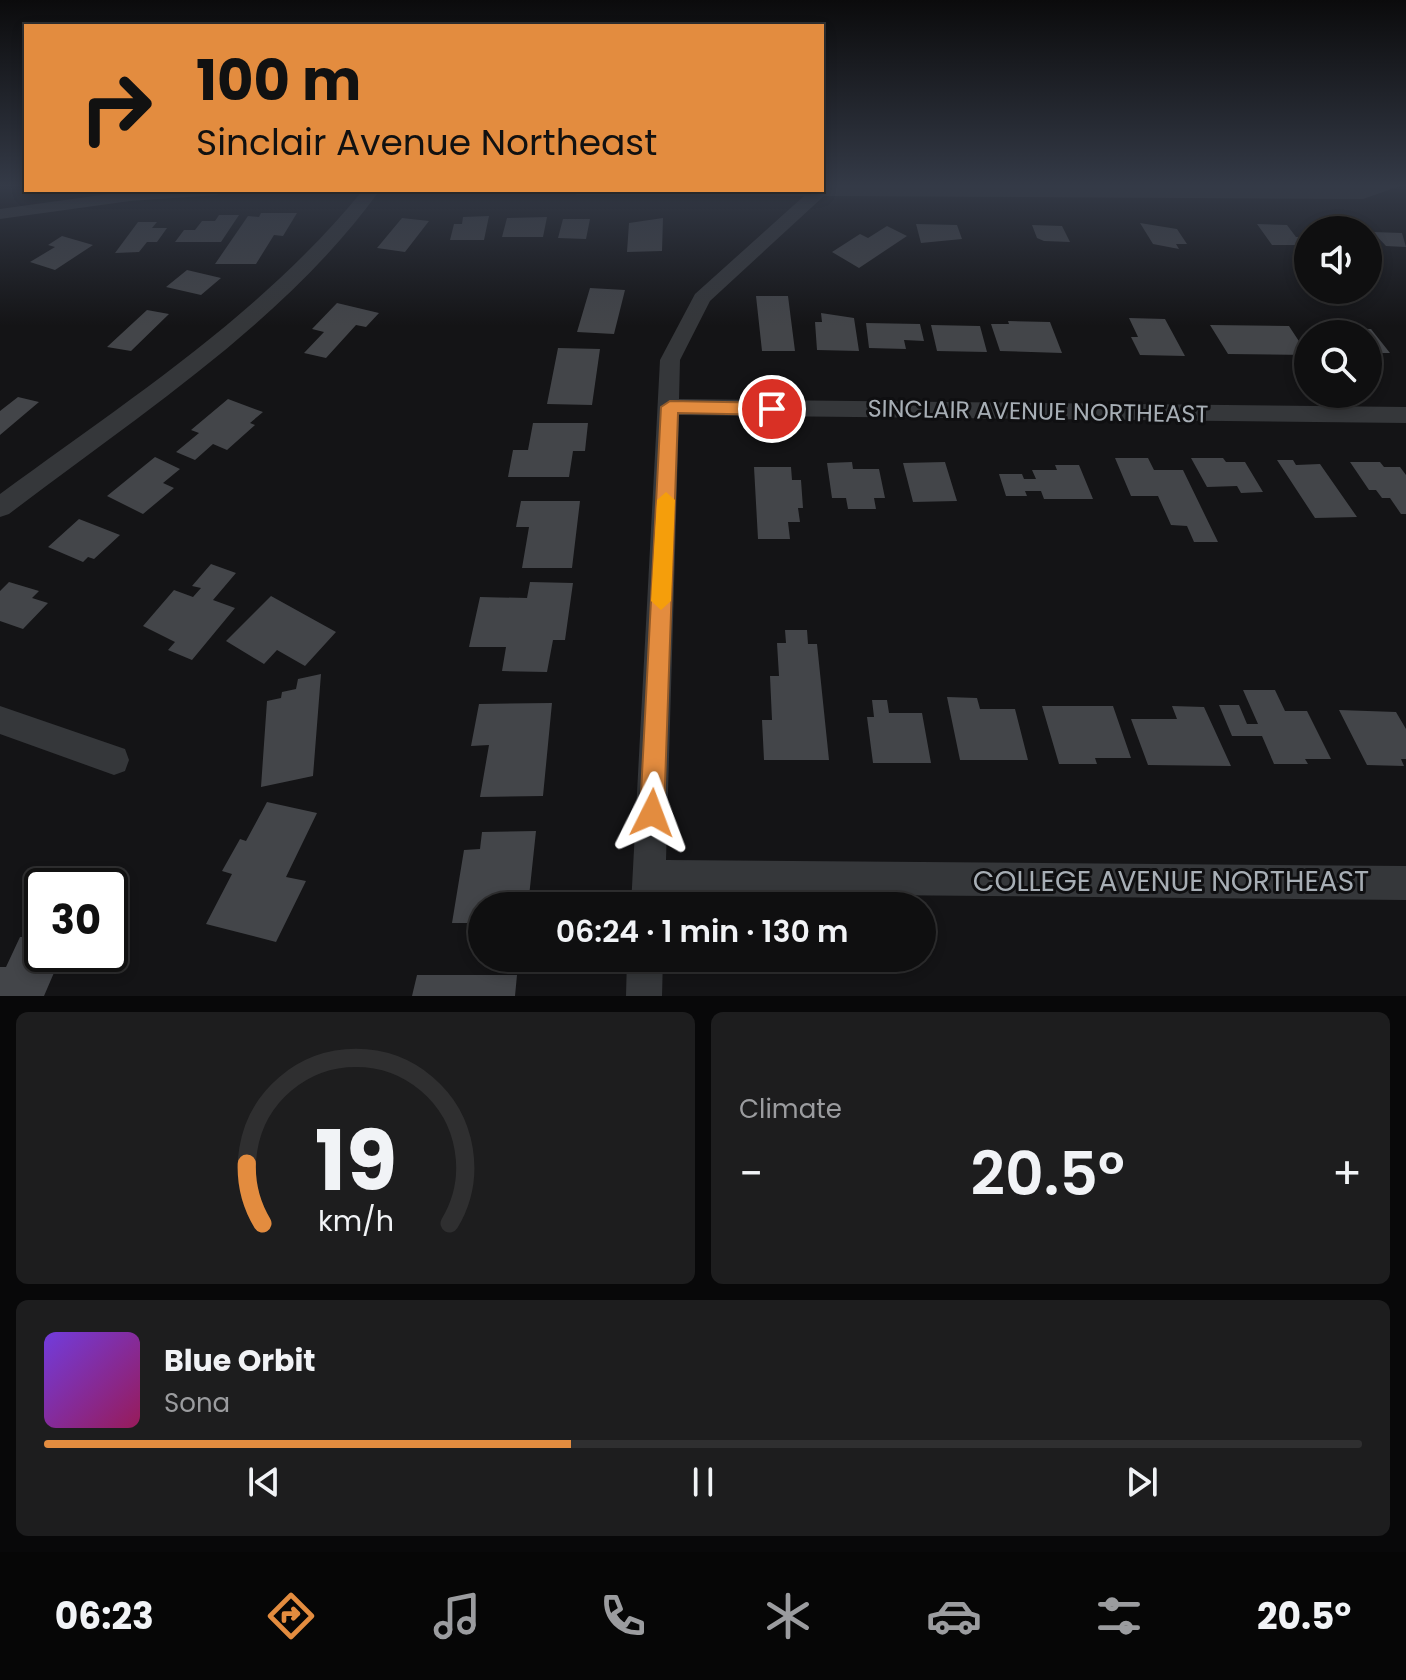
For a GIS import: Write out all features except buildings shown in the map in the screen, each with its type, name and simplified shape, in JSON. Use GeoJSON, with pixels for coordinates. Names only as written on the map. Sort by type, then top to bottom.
{"type":"FeatureCollection","features":[{"type":"Feature","properties":{"kind":"street"},"geometry":{"type":"LineString","coordinates":[[0,507],[255,315],[338,232]]}},
{"type":"Feature","properties":{"kind":"street"},"geometry":{"type":"LineString","coordinates":[[648,891],[670,360],[702,298],[774,232]]}},
{"type":"Feature","properties":{"kind":"street","name":"SINCLAIR AVENUE NORTHEAST"},"geometry":{"type":"LineString","coordinates":[[670,407],[1406,415]]}},
{"type":"Feature","properties":{"kind":"street"},"geometry":{"type":"LineString","coordinates":[[0,720],[114,760]]}},
{"type":"Feature","properties":{"kind":"street","name":"COLLEGE AVENUE NORTHEAST"},"geometry":{"type":"LineString","coordinates":[[648,891],[1406,883]]}},
{"type":"Feature","properties":{"kind":"street"},"geometry":{"type":"LineString","coordinates":[[644,996],[645,972]]}},
{"type":"Feature","properties":{"kind":"slow traffic"},"geometry":{"type":"LineString","coordinates":[[661,601],[666,500]]}},
{"type":"Feature","properties":{"kind":"route"},"geometry":{"type":"LineString","coordinates":[[652,813],[670,407],[772,409]]}}]}
